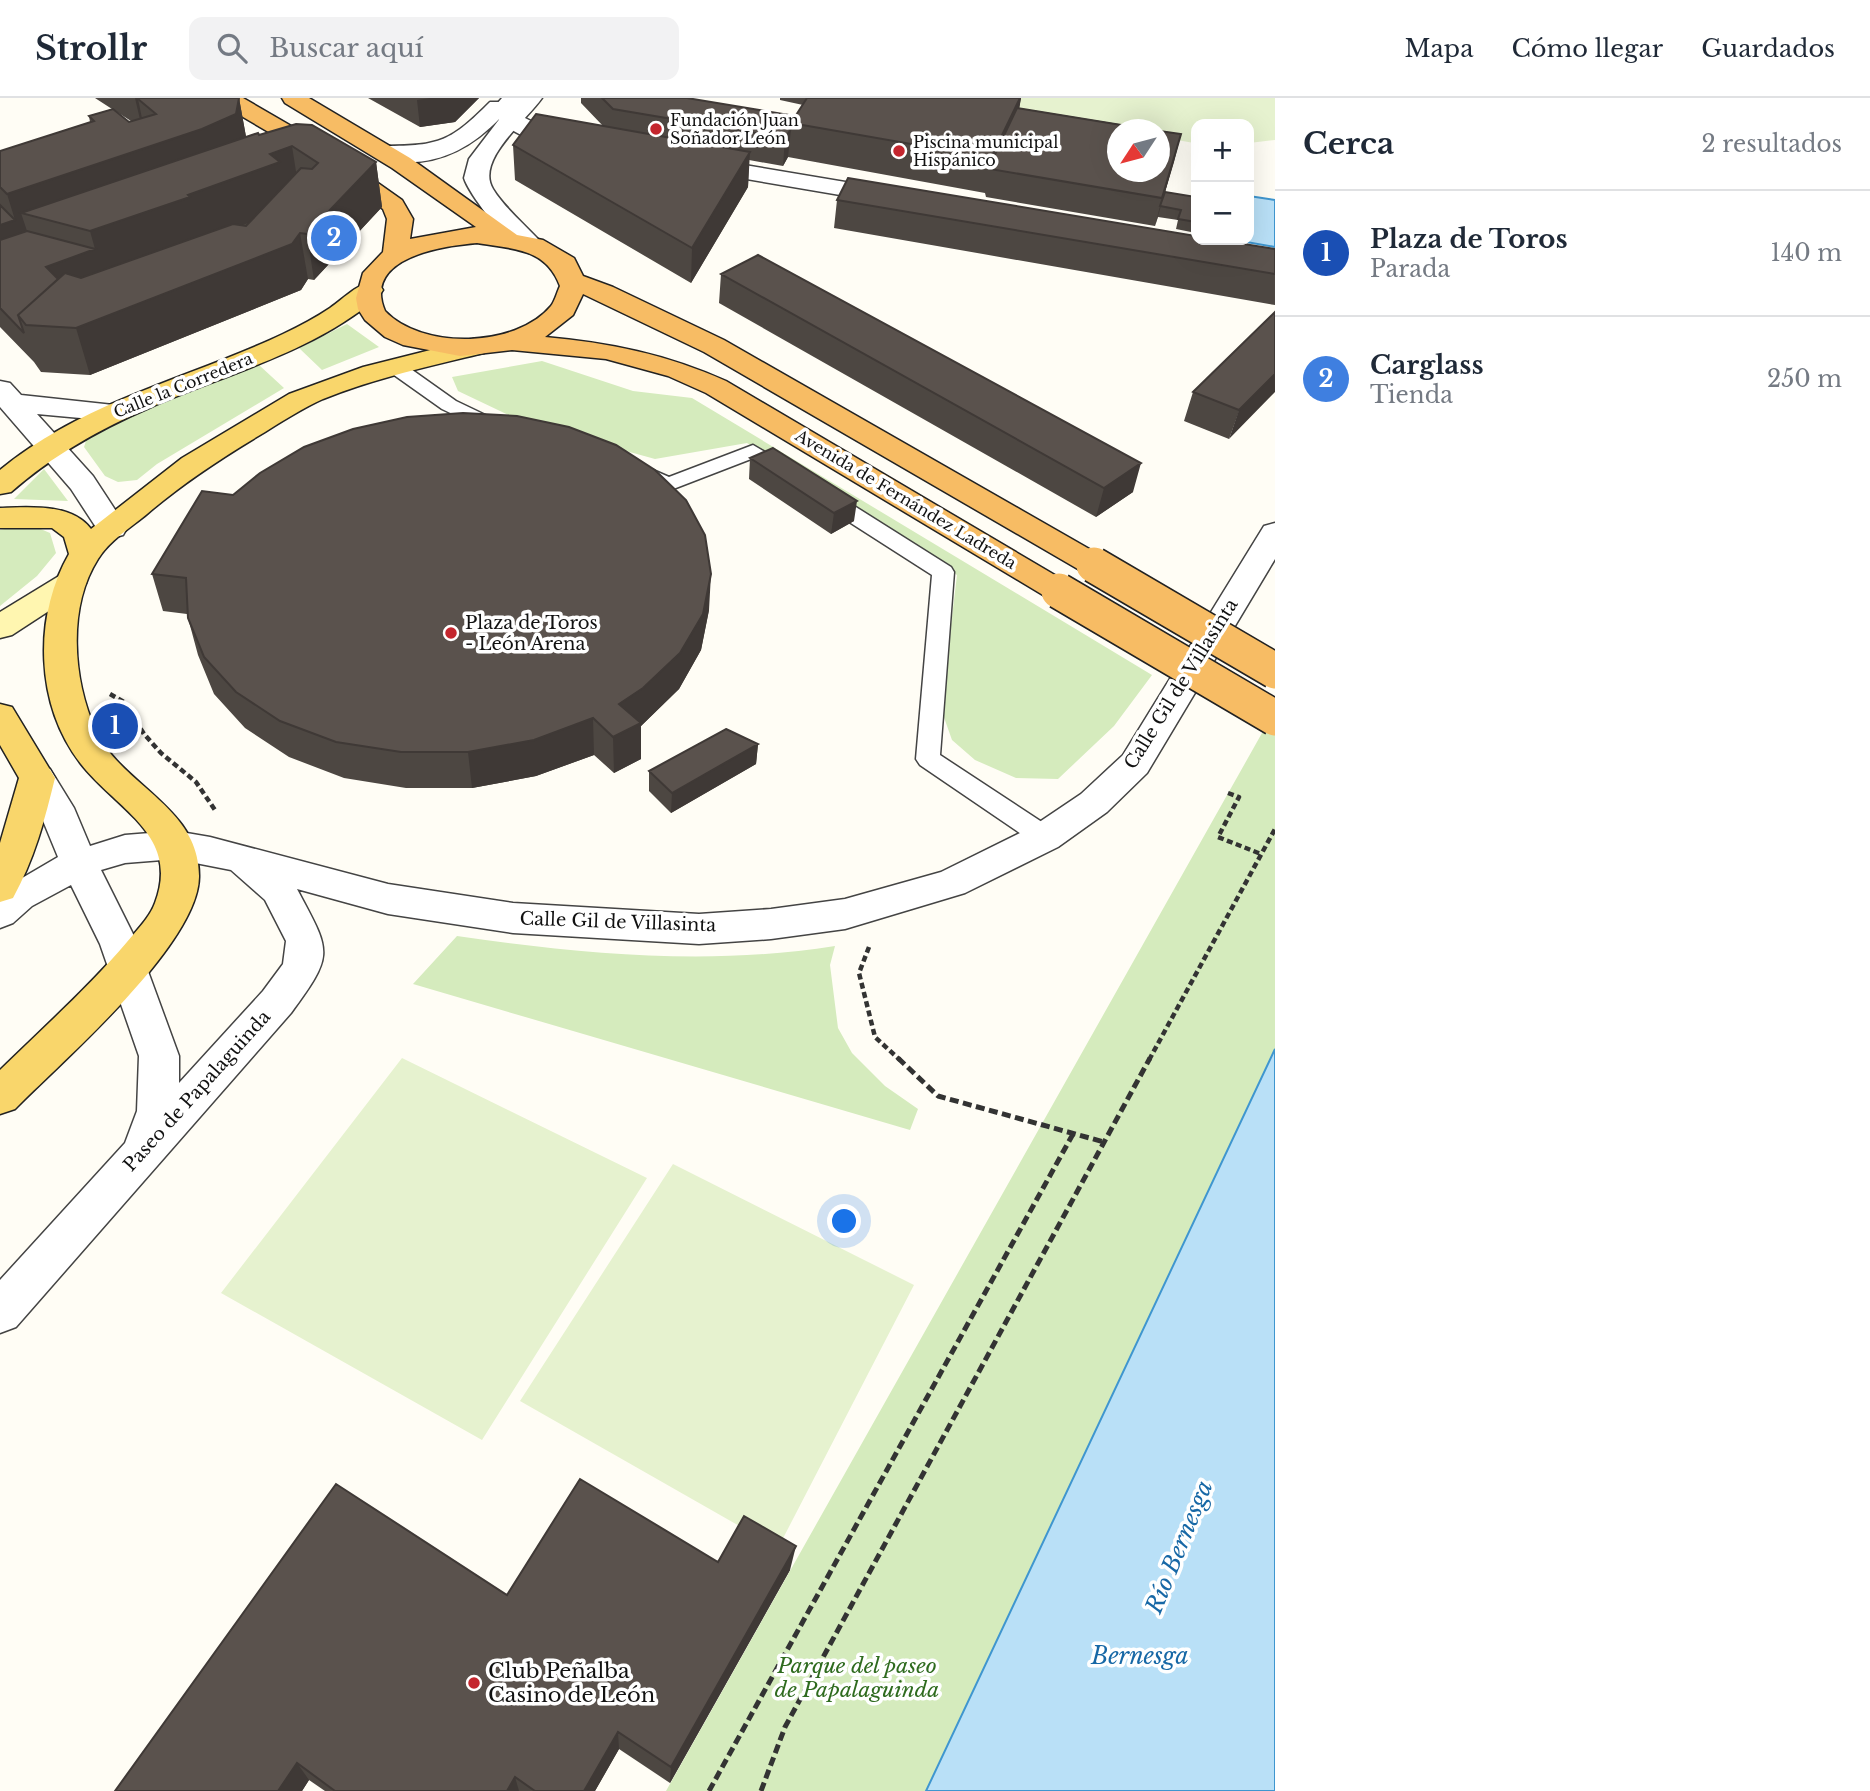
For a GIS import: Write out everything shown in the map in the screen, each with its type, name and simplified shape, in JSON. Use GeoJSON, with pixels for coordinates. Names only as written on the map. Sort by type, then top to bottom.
{"type":"FeatureCollection","features":[{"type":"Feature","properties":{"kind":"highway"},"geometry":{"type":"LineString","coordinates":[[227,98],[316,150],[393,205],[400,219],[395,256]]}},
{"type":"Feature","properties":{"kind":"highway"},"geometry":{"type":"LineString","coordinates":[[293,98],[385,153],[517,240],[549,252],[567,266],[574,282],[572,298],[562,314],[542,329],[513,342],[474,347],[422,342],[394,331],[371,309],[370,290],[377,271],[395,256],[437,240],[477,235],[517,240]]}},
{"type":"Feature","properties":{"kind":"highway","name":"Avenida de Fernández Ladreda"},"geometry":{"type":"LineString","coordinates":[[574,282],[604,293],[714,346],[1275,671]]}},
{"type":"Feature","properties":{"kind":"highway","name":"Avenida de Fernández Ladreda"},"geometry":{"type":"LineString","coordinates":[[513,342],[607,351],[678,370],[716,387],[1275,718]]}},
{"type":"Feature","properties":{"kind":"main road","name":"Calle la Corredera"},"geometry":{"type":"LineString","coordinates":[[0,485],[25,462],[113,412],[285,344],[327,323],[370,290]]}},
{"type":"Feature","properties":{"kind":"main road"},"geometry":{"type":"LineString","coordinates":[[0,627],[78,568],[112,528],[166,480],[271,416],[311,394],[394,366],[474,347]]}},
{"type":"Feature","properties":{"kind":"main road"},"geometry":{"type":"LineString","coordinates":[[0,518],[31,516],[64,522],[77,531],[78,568],[61,631],[60,668],[68,703],[82,739],[111,776],[152,812],[176,845],[180,877],[168,916],[128,968],[0,1097]]}},
{"type":"Feature","properties":{"kind":"main road"},"geometry":{"type":"LineString","coordinates":[[0,716],[37,778],[25,827],[0,888]]}},
{"type":"Feature","properties":{"kind":"street"},"geometry":{"type":"LineString","coordinates":[[385,153],[422,154],[458,145],[511,106],[531,98]]}},
{"type":"Feature","properties":{"kind":"street"},"geometry":{"type":"LineString","coordinates":[[511,106],[551,137],[601,147]]}},
{"type":"Feature","properties":{"kind":"street"},"geometry":{"type":"LineString","coordinates":[[511,106],[478,166],[476,180],[517,240]]}},
{"type":"Feature","properties":{"kind":"street"},"geometry":{"type":"LineString","coordinates":[[290,159],[316,150]]}},
{"type":"Feature","properties":{"kind":"street"},"geometry":{"type":"LineString","coordinates":[[670,159],[917,202]]}},
{"type":"Feature","properties":{"kind":"street"},"geometry":{"type":"LineString","coordinates":[[12,402],[113,412]]}},
{"type":"Feature","properties":{"kind":"street"},"geometry":{"type":"LineString","coordinates":[[12,402],[82,483],[112,528]]}},
{"type":"Feature","properties":{"kind":"street","name":"Calle Gil de Villasinta"},"geometry":{"type":"LineString","coordinates":[[0,913],[19,896],[79,863],[124,849],[176,845],[240,859],[388,900],[513,918],[699,929],[771,924],[845,914],[952,883],[1045,837],[1094,803],[1135,764],[1275,533]]}},
{"type":"Feature","properties":{"kind":"street"},"geometry":{"type":"LineString","coordinates":[[37,778],[56,808],[79,863],[119,944],[159,1056],[158,1111],[139,1156]]}},
{"type":"Feature","properties":{"kind":"street","name":"Paseo de Papalaguinda"},"geometry":{"type":"LineString","coordinates":[[0,1312],[277,1002],[302,968],[305,941],[279,890],[240,859]]}},
{"type":"Feature","properties":{"kind":"lane"},"geometry":{"type":"LineString","coordinates":[[394,366],[449,405],[485,424],[517,433]]}},
{"type":"Feature","properties":{"kind":"lane"},"geometry":{"type":"LineString","coordinates":[[620,464],[668,485],[753,451],[943,572],[928,759],[1045,837]]}},
{"type":"Feature","properties":{"kind":"path"},"geometry":{"type":"LineString","coordinates":[[108,692],[124,702],[153,744],[197,782],[210,806],[223,816]]}},
{"type":"Feature","properties":{"kind":"path"},"geometry":{"type":"LineString","coordinates":[[1228,793],[1239,797],[1218,836],[1261,854]]}},
{"type":"Feature","properties":{"kind":"path"},"geometry":{"type":"LineString","coordinates":[[761,1791],[792,1714],[1275,829]]}},
{"type":"Feature","properties":{"kind":"path"},"geometry":{"type":"LineString","coordinates":[[873,939],[859,973],[874,1037],[938,1096],[1104,1142]]}},
{"type":"Feature","properties":{"kind":"path"},"geometry":{"type":"LineString","coordinates":[[709,1791],[1073,1134]]}},
{"type":"Feature","properties":{"kind":"green space"},"geometry":{"type":"Polygon","coordinates":[[[925,98],[1275,98],[1275,140],[1254,142],[1254,119],[1191,119],[1191,142],[1170,139],[1170,119],[1107,119],[1107,128],[925,98]]]}},
{"type":"Feature","properties":{"kind":"green space"},"geometry":{"type":"Polygon","coordinates":[[[347,324],[379,347],[322,370],[299,348],[347,324]]]}},
{"type":"Feature","properties":{"kind":"green space"},"geometry":{"type":"Polygon","coordinates":[[[542,361],[633,391],[692,398],[1152,675],[1114,726],[1058,779],[1016,778],[975,760],[952,740],[941,709],[957,575],[747,443],[655,459],[525,423],[458,391],[452,377],[542,361]]]}},
{"type":"Feature","properties":{"kind":"green space"},"geometry":{"type":"Polygon","coordinates":[[[259,365],[284,388],[157,464],[137,480],[118,482],[105,476],[84,447],[87,438],[106,425],[259,365]]]}},
{"type":"Feature","properties":{"kind":"green space"},"geometry":{"type":"Polygon","coordinates":[[[44,469],[68,501],[14,499],[44,469]]]}},
{"type":"Feature","properties":{"kind":"green space"},"geometry":{"type":"Polygon","coordinates":[[[29,524],[50,533],[56,553],[37,576],[0,606],[0,530],[29,524]]]}},
{"type":"Feature","properties":{"kind":"green space","name":"Parque del paseo de Papalaguinda"},"geometry":{"type":"Polygon","coordinates":[[[1275,710],[1275,1049],[927,1791],[666,1791],[1275,710]]]}},
{"type":"Feature","properties":{"kind":"green space"},"geometry":{"type":"Polygon","coordinates":[[[457,936],[551,948],[646,955],[740,955],[835,946],[830,965],[838,1028],[852,1053],[885,1086],[918,1109],[910,1130],[413,984],[457,936]]]}},
{"type":"Feature","properties":{"kind":"green space"},"geometry":{"type":"Polygon","coordinates":[[[402,1058],[647,1178],[482,1440],[221,1293],[402,1058]]]}},
{"type":"Feature","properties":{"kind":"green space"},"geometry":{"type":"Polygon","coordinates":[[[673,1164],[914,1285],[778,1548],[520,1401],[673,1164]]]}},
{"type":"Feature","properties":{"kind":"water"},"geometry":{"type":"Polygon","coordinates":[[[1254,197],[1275,200],[1275,247],[1254,243],[1254,197]]]}},
{"type":"Feature","properties":{"kind":"water","name":"Bernesga"},"geometry":{"type":"Polygon","coordinates":[[[1275,1049],[1275,1791],[926,1791],[1275,1049]]]}},
{"type":"Feature","properties":{"kind":"building"},"geometry":{"type":"Polygon","coordinates":[[[139,98],[239,98],[236,114],[202,129],[7,194],[0,187],[0,151],[94,121],[89,116],[113,109],[129,122],[156,114],[139,98]]]}},
{"type":"Feature","properties":{"kind":"building"},"geometry":{"type":"Polygon","coordinates":[[[602,98],[687,98],[795,116],[785,138],[613,109],[602,98]]]}},
{"type":"Feature","properties":{"kind":"building"},"geometry":{"type":"Polygon","coordinates":[[[807,98],[1020,98],[991,158],[791,123],[807,98]]]}},
{"type":"Feature","properties":{"kind":"building"},"geometry":{"type":"Polygon","coordinates":[[[1017,108],[1107,123],[1107,182],[1167,182],[1162,198],[990,169],[1017,108]]]}},
{"type":"Feature","properties":{"kind":"building"},"geometry":{"type":"Polygon","coordinates":[[[536,114],[750,152],[692,248],[513,145],[536,114]]]}},
{"type":"Feature","properties":{"kind":"building"},"geometry":{"type":"Polygon","coordinates":[[[296,124],[312,125],[376,162],[307,234],[300,233],[292,244],[76,328],[26,325],[18,315],[65,273],[81,278],[233,224],[246,226],[301,168],[312,169],[318,163],[292,146],[270,154],[280,162],[188,195],[190,197],[90,231],[21,213],[258,133],[259,135],[296,124]]]}},
{"type":"Feature","properties":{"kind":"building"},"geometry":{"type":"Polygon","coordinates":[[[1170,132],[1181,134],[1170,171],[1170,132]]]}},
{"type":"Feature","properties":{"kind":"building"},"geometry":{"type":"Polygon","coordinates":[[[848,178],[1191,235],[1191,245],[1250,245],[1275,249],[1275,274],[837,200],[848,178]]]}},
{"type":"Feature","properties":{"kind":"building"},"geometry":{"type":"Polygon","coordinates":[[[1165,192],[1191,196],[1191,221],[1178,219],[1181,210],[1160,206],[1165,192]]]}},
{"type":"Feature","properties":{"kind":"building"},"geometry":{"type":"Polygon","coordinates":[[[0,205],[15,220],[0,225],[0,205]]]}},
{"type":"Feature","properties":{"kind":"building"},"geometry":{"type":"Polygon","coordinates":[[[27,231],[95,249],[46,267],[58,279],[18,315],[24,333],[0,308],[0,240],[27,231]]]}},
{"type":"Feature","properties":{"kind":"building"},"geometry":{"type":"Polygon","coordinates":[[[758,255],[1141,463],[1104,488],[721,274],[758,255]]]}},
{"type":"Feature","properties":{"kind":"building"},"geometry":{"type":"Polygon","coordinates":[[[1275,312],[1275,374],[1239,410],[1193,392],[1275,312]]]}},
{"type":"Feature","properties":{"kind":"building","name":"Plaza de Toros - León Arena"},"geometry":{"type":"Polygon","coordinates":[[[463,413],[517,416],[569,427],[616,445],[655,470],[686,500],[705,535],[711,574],[703,614],[680,653],[643,688],[619,704],[641,723],[613,737],[593,718],[534,740],[468,752],[401,752],[336,742],[280,721],[236,692],[204,657],[188,618],[186,578],[152,574],[202,491],[233,495],[260,473],[304,447],[353,429],[407,417],[463,413]]]}},
{"type":"Feature","properties":{"kind":"building"},"geometry":{"type":"Polygon","coordinates":[[[773,448],[857,501],[834,513],[750,458],[773,448]]]}},
{"type":"Feature","properties":{"kind":"building"},"geometry":{"type":"Polygon","coordinates":[[[726,729],[758,744],[672,793],[649,771],[726,729]]]}},
{"type":"Feature","properties":{"kind":"building","name":"Club Peñalba Casino de León"},"geometry":{"type":"Polygon","coordinates":[[[580,1479],[718,1562],[744,1516],[796,1546],[671,1767],[618,1732],[584,1791],[535,1791],[515,1777],[507,1791],[335,1791],[297,1763],[278,1791],[115,1791],[336,1484],[507,1595],[580,1479]]]}},
{"type":"Feature","properties":{"kind":"place","name":"Fundación Juan Soñador León"},"geometry":{"type":"Point","coordinates":[656,129]}},
{"type":"Feature","properties":{"kind":"place","name":"Piscina municipal Hispánico"},"geometry":{"type":"Point","coordinates":[899,151]}},
{"type":"Feature","properties":{"kind":"place","name":"Carglass"},"geometry":{"type":"Point","coordinates":[334,238]}},
{"type":"Feature","properties":{"kind":"place","name":"Plaza de Toros - León Arena"},"geometry":{"type":"Point","coordinates":[451,633]}},
{"type":"Feature","properties":{"kind":"place","name":"Plaza de Toros"},"geometry":{"type":"Point","coordinates":[115,726]}},
{"type":"Feature","properties":{"kind":"place","name":"Club Peñalba Casino de León"},"geometry":{"type":"Point","coordinates":[474,1683]}},
{"type":"Feature","properties":{"kind":"water label","name":"Río Bernesga"},"geometry":{"type":"Point","coordinates":[1179,1547]}}]}
